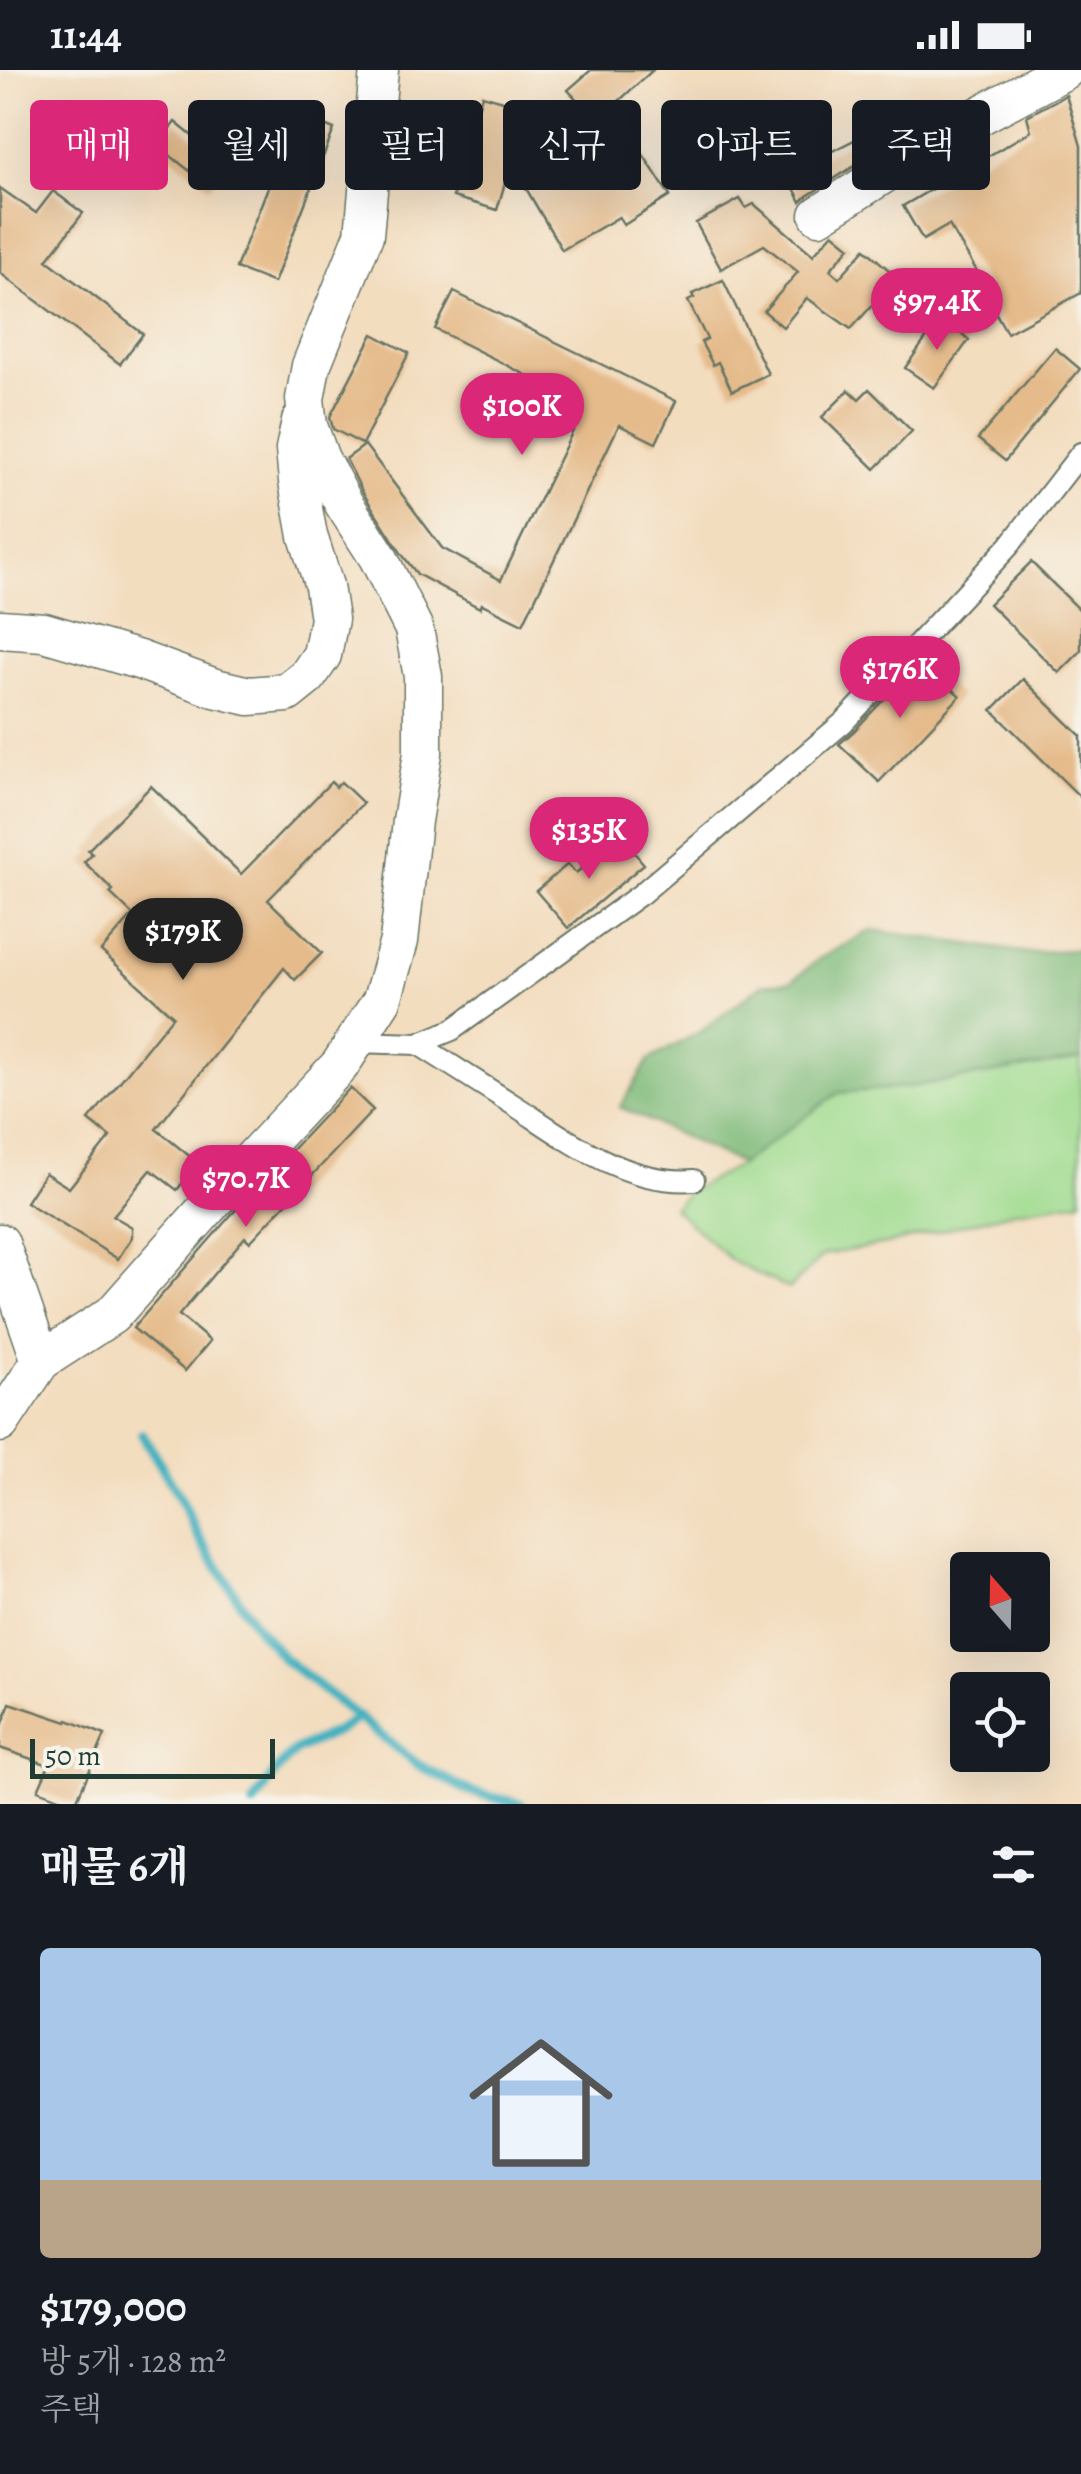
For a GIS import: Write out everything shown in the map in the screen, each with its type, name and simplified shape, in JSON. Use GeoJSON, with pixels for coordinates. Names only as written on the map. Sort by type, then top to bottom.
{"type":"FeatureCollection","features":[{"type":"Feature","properties":{"kind":"street"},"geometry":{"type":"LineString","coordinates":[[0,629],[44,632],[248,696],[288,693],[307,677],[322,655],[328,619],[324,586],[308,536],[296,449],[311,366],[364,235],[379,70]]}},
{"type":"Feature","properties":{"kind":"street"},"geometry":{"type":"LineString","coordinates":[[819,215],[956,129],[1065,70]]}},
{"type":"Feature","properties":{"kind":"street"},"geometry":{"type":"LineString","coordinates":[[0,1423],[41,1361],[112,1315],[340,1065],[382,1000],[399,941],[423,752],[423,676],[414,629],[378,557],[320,459],[308,426],[305,398]]}},
{"type":"Feature","properties":{"kind":"street"},"geometry":{"type":"LineString","coordinates":[[0,1243],[41,1361]]}},
{"type":"Feature","properties":{"kind":"lane"},"geometry":{"type":"LineString","coordinates":[[355,1042],[418,1044],[452,1030],[641,894],[844,722],[1008,546],[1081,453]]}},
{"type":"Feature","properties":{"kind":"lane"},"geometry":{"type":"LineString","coordinates":[[418,1044],[592,1155],[636,1174],[694,1180]]}},
{"type":"Feature","properties":{"kind":"green space"},"geometry":{"type":"Polygon","coordinates":[[[872,930],[1029,953],[1081,949],[1081,1059],[908,1087],[838,1093],[741,1164],[620,1107],[649,1060],[703,1030],[763,984],[792,981],[819,959],[872,930]]]}},
{"type":"Feature","properties":{"kind":"green space"},"geometry":{"type":"Polygon","coordinates":[[[1081,1059],[1081,1201],[1015,1211],[892,1243],[823,1255],[789,1289],[733,1262],[673,1208],[690,1191],[741,1164],[838,1093],[908,1087],[1081,1059]]]}},
{"type":"Feature","properties":{"kind":"building"},"geometry":{"type":"Polygon","coordinates":[[[591,70],[653,70],[620,100],[577,100],[568,90],[591,70]]]}},
{"type":"Feature","properties":{"kind":"building"},"geometry":{"type":"Polygon","coordinates":[[[482,95],[503,101],[503,190],[497,210],[453,197],[455,190],[483,190],[482,95]]]}},
{"type":"Feature","properties":{"kind":"building"},"geometry":{"type":"Polygon","coordinates":[[[1066,95],[1081,146],[1081,293],[1007,333],[989,301],[994,299],[949,225],[923,240],[903,206],[930,190],[990,190],[990,155],[1031,131],[1027,116],[1066,95]]]}},
{"type":"Feature","properties":{"kind":"building"},"geometry":{"type":"Polygon","coordinates":[[[175,122],[188,133],[188,170],[168,154],[168,131],[175,122]]]}},
{"type":"Feature","properties":{"kind":"building"},"geometry":{"type":"Polygon","coordinates":[[[325,125],[334,129],[325,152],[325,125]]]}},
{"type":"Feature","properties":{"kind":"building"},"geometry":{"type":"Polygon","coordinates":[[[852,141],[852,168],[832,180],[832,151],[852,141]]]}},
{"type":"Feature","properties":{"kind":"building"},"geometry":{"type":"Polygon","coordinates":[[[641,151],[661,182],[661,190],[670,196],[624,225],[619,217],[562,250],[527,190],[641,190],[641,151]]]}},
{"type":"Feature","properties":{"kind":"building"},"geometry":{"type":"Polygon","coordinates":[[[0,188],[36,213],[53,191],[83,213],[47,260],[143,334],[120,364],[0,273],[0,188]]]}},
{"type":"Feature","properties":{"kind":"building"},"geometry":{"type":"Polygon","coordinates":[[[267,190],[310,190],[274,283],[236,268],[267,190]]]}},
{"type":"Feature","properties":{"kind":"building"},"geometry":{"type":"Polygon","coordinates":[[[795,190],[816,190],[807,196],[801,202],[795,190]]]}},
{"type":"Feature","properties":{"kind":"building"},"geometry":{"type":"Polygon","coordinates":[[[740,199],[746,208],[754,204],[813,255],[833,233],[850,247],[830,270],[839,278],[865,249],[897,277],[851,329],[807,298],[783,327],[764,311],[798,272],[764,245],[721,269],[696,223],[740,199]]]}},
{"type":"Feature","properties":{"kind":"building"},"geometry":{"type":"Polygon","coordinates":[[[723,280],[768,374],[732,391],[718,362],[713,365],[701,342],[707,339],[688,301],[694,298],[692,294],[723,280]]]}},
{"type":"Feature","properties":{"kind":"building"},"geometry":{"type":"Polygon","coordinates":[[[454,292],[676,401],[656,443],[619,425],[523,624],[482,604],[480,608],[417,574],[363,493],[346,459],[365,445],[442,548],[501,580],[582,412],[540,392],[544,384],[435,329],[454,292]]]}},
{"type":"Feature","properties":{"kind":"building"},"geometry":{"type":"Polygon","coordinates":[[[942,316],[969,340],[934,388],[905,368],[942,316]]]}},
{"type":"Feature","properties":{"kind":"building"},"geometry":{"type":"Polygon","coordinates":[[[373,334],[409,353],[362,444],[333,429],[330,417],[373,334]]]}},
{"type":"Feature","properties":{"kind":"building"},"geometry":{"type":"Polygon","coordinates":[[[1055,348],[1080,369],[1005,461],[978,439],[1055,348]]]}},
{"type":"Feature","properties":{"kind":"building"},"geometry":{"type":"Polygon","coordinates":[[[869,389],[912,431],[875,469],[822,417],[849,390],[859,399],[869,389]]]}},
{"type":"Feature","properties":{"kind":"building"},"geometry":{"type":"Polygon","coordinates":[[[1031,562],[1081,611],[1081,651],[1059,673],[989,604],[1031,562]]]}},
{"type":"Feature","properties":{"kind":"building"},"geometry":{"type":"Polygon","coordinates":[[[921,660],[960,696],[879,782],[839,744],[921,660]]]}},
{"type":"Feature","properties":{"kind":"building"},"geometry":{"type":"Polygon","coordinates":[[[1023,679],[1081,736],[1081,798],[992,710],[1023,679]]]}},
{"type":"Feature","properties":{"kind":"building"},"geometry":{"type":"Polygon","coordinates":[[[331,782],[336,787],[341,782],[363,803],[268,900],[322,953],[295,980],[284,968],[156,1129],[198,1163],[177,1190],[151,1170],[113,1216],[132,1227],[132,1237],[118,1259],[26,1202],[45,1173],[69,1188],[110,1137],[89,1120],[173,1016],[101,951],[133,915],[84,862],[92,854],[88,850],[151,786],[241,874],[331,782]]]}},
{"type":"Feature","properties":{"kind":"building"},"geometry":{"type":"Polygon","coordinates":[[[620,836],[644,864],[568,928],[536,891],[568,864],[576,873],[620,836]]]}},
{"type":"Feature","properties":{"kind":"building"},"geometry":{"type":"Polygon","coordinates":[[[350,1088],[373,1110],[250,1242],[245,1237],[179,1315],[210,1341],[185,1371],[133,1328],[231,1215],[350,1088]]]}},
{"type":"Feature","properties":{"kind":"building"},"geometry":{"type":"Polygon","coordinates":[[[10,1703],[105,1735],[75,1804],[38,1790],[49,1765],[0,1748],[0,1732],[10,1703]]]}},
{"type":"Feature","properties":{"kind":"waterway"},"geometry":{"type":"LineString","coordinates":[[142,1434],[200,1539],[254,1624],[284,1659],[418,1765],[471,1792],[521,1804]]}},
{"type":"Feature","properties":{"kind":"waterway"},"geometry":{"type":"LineString","coordinates":[[254,1804],[296,1750],[358,1717]]}}]}
